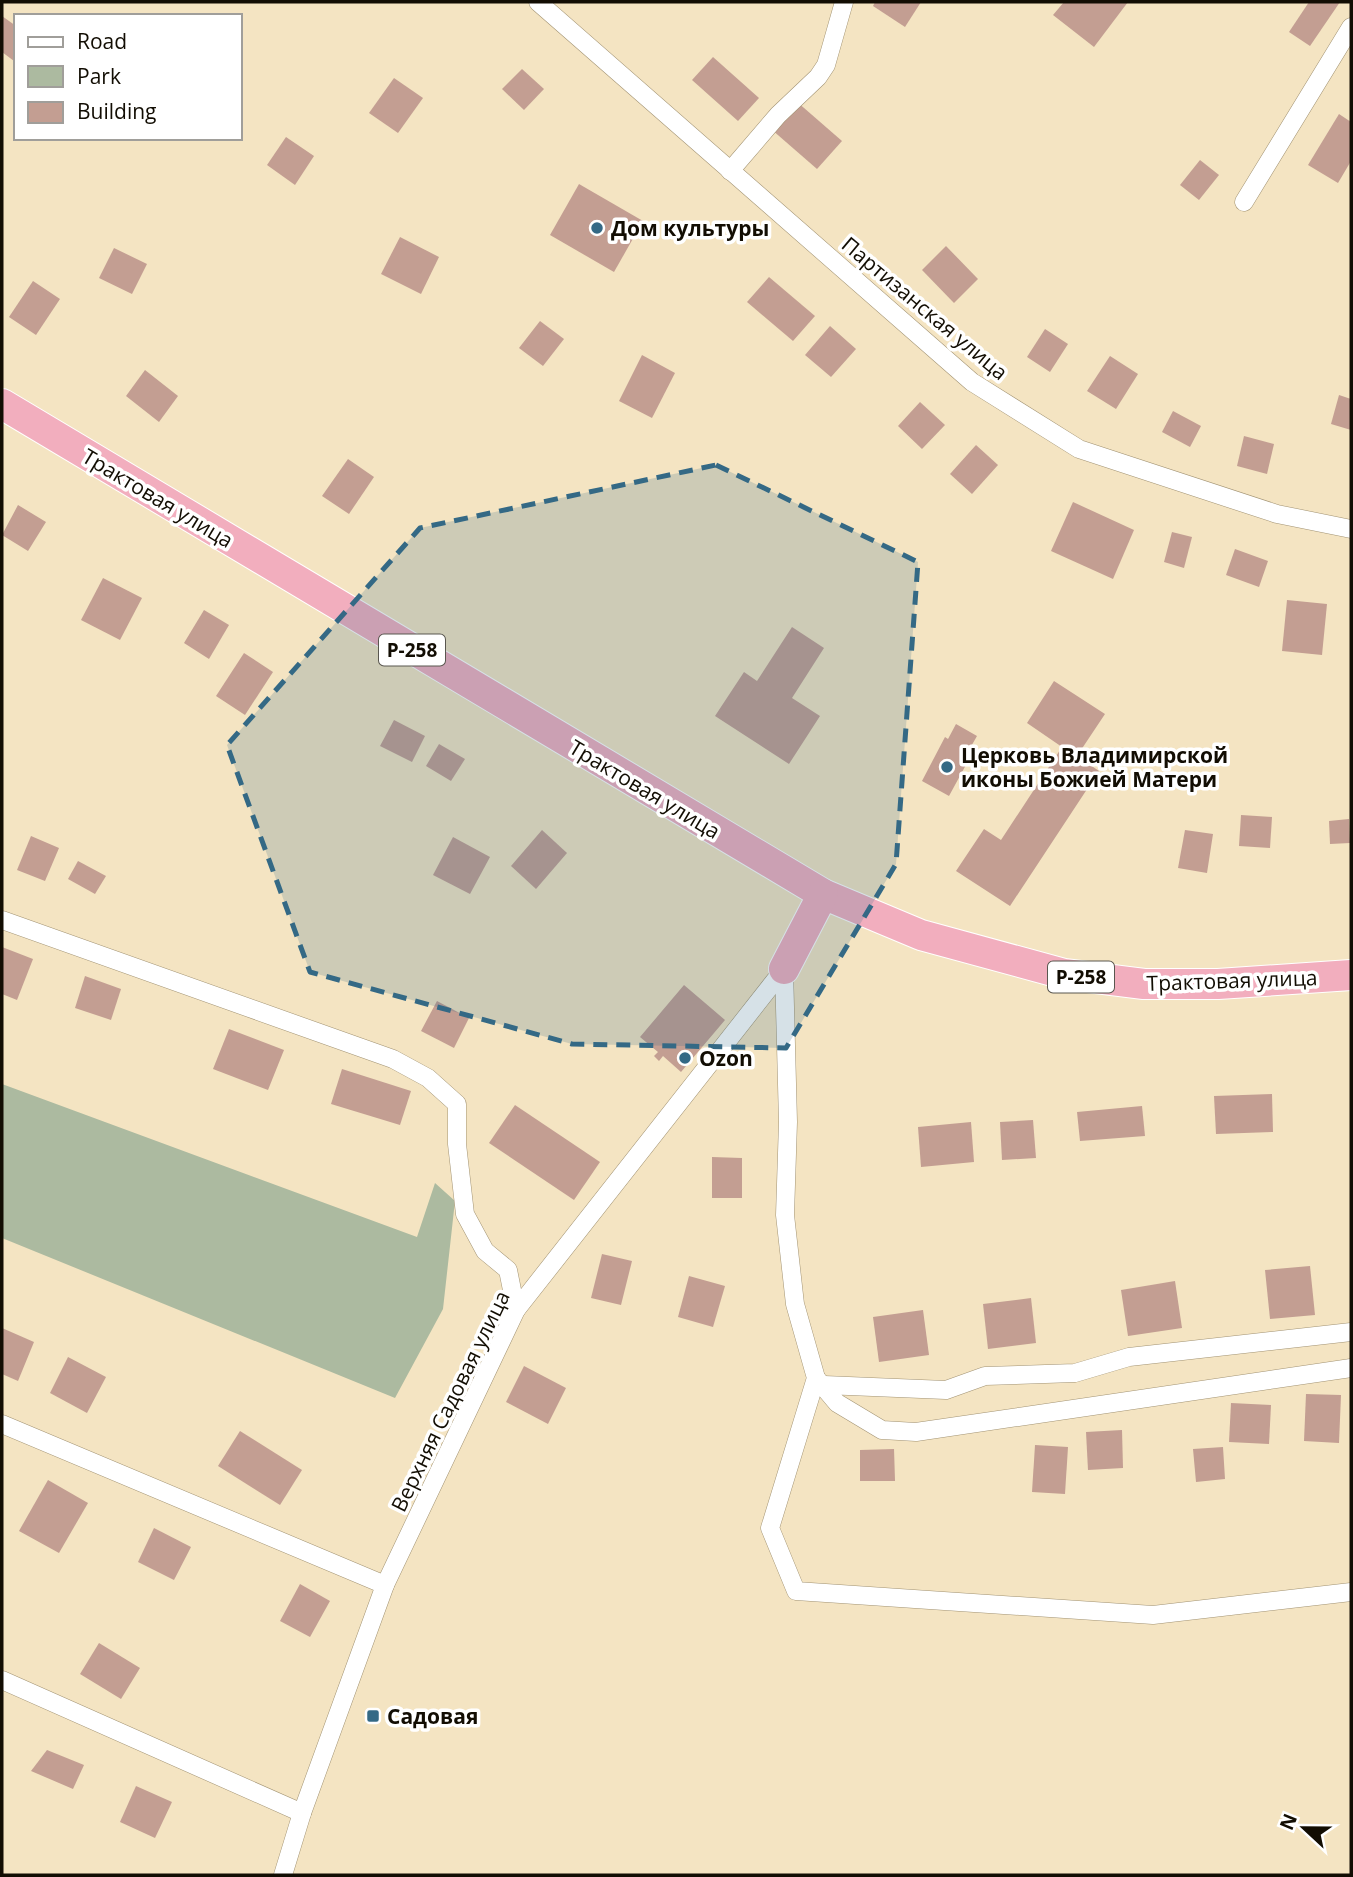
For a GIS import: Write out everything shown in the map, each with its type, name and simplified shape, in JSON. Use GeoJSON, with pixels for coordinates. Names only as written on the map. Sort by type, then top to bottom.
{"type":"FeatureCollection","features":[{"type":"Feature","properties":{"kind":"highway","name":"Трактовая улица"},"geometry":{"type":"LineString","coordinates":[[2,404],[823,894],[921,935],[1063,974],[1144,985],[1218,984],[1351,975]]}},
{"type":"Feature","properties":{"kind":"highway"},"geometry":{"type":"LineString","coordinates":[[784,969],[823,894]]}},
{"type":"Feature","properties":{"kind":"street","name":"Партизанская улица"},"geometry":{"type":"LineString","coordinates":[[538,2],[972,383],[1079,449],[1277,514],[1351,529]]}},
{"type":"Feature","properties":{"kind":"street"},"geometry":{"type":"LineString","coordinates":[[730,171],[778,115],[818,77],[826,65],[844,2]]}},
{"type":"Feature","properties":{"kind":"street"},"geometry":{"type":"LineString","coordinates":[[1244,202],[1351,27]]}},
{"type":"Feature","properties":{"kind":"street"},"geometry":{"type":"LineString","coordinates":[[2,920],[383,1055],[428,1078],[457,1104],[457,1144],[466,1214],[485,1251],[508,1270],[516,1310]]}},
{"type":"Feature","properties":{"kind":"street"},"geometry":{"type":"LineString","coordinates":[[784,969],[788,1122],[785,1215],[795,1304],[820,1382],[837,1404],[882,1430],[916,1433],[1351,1368]]}},
{"type":"Feature","properties":{"kind":"street","name":"Верхняя Садовая улица"},"geometry":{"type":"LineString","coordinates":[[287,1870],[302,1813],[385,1585],[516,1310],[784,969]]}},
{"type":"Feature","properties":{"kind":"street"},"geometry":{"type":"LineString","coordinates":[[820,1382],[946,1391],[985,1376],[1075,1373],[1129,1357],[1351,1332]]}},
{"type":"Feature","properties":{"kind":"street"},"geometry":{"type":"LineString","coordinates":[[820,1382],[770,1528],[796,1591],[1153,1615],[1351,1591]]}},
{"type":"Feature","properties":{"kind":"street"},"geometry":{"type":"LineString","coordinates":[[2,1424],[385,1585]]}},
{"type":"Feature","properties":{"kind":"street"},"geometry":{"type":"LineString","coordinates":[[2,1680],[302,1813]]}},
{"type":"Feature","properties":{"kind":"highlighted area"},"geometry":{"type":"Polygon","coordinates":[[[716,465],[918,562],[896,864],[786,1048],[572,1044],[310,972],[227,745],[420,528],[716,465]]]}},
{"type":"Feature","properties":{"kind":"green space"},"geometry":{"type":"Polygon","coordinates":[[[2,1084],[417,1237],[435,1183],[455,1201],[443,1309],[395,1398],[2,1238],[2,1084]]]}},
{"type":"Feature","properties":{"kind":"building"},"geometry":{"type":"Polygon","coordinates":[[[875,2],[921,2],[905,27],[873,6],[875,2]]]}},
{"type":"Feature","properties":{"kind":"building"},"geometry":{"type":"Polygon","coordinates":[[[1064,2],[1128,2],[1094,47],[1053,15],[1064,2]]]}},
{"type":"Feature","properties":{"kind":"building"},"geometry":{"type":"Polygon","coordinates":[[[1309,2],[1340,2],[1310,46],[1289,32],[1309,2]]]}},
{"type":"Feature","properties":{"kind":"building"},"geometry":{"type":"Polygon","coordinates":[[[2,16],[14,25],[14,61],[2,52],[2,16]]]}},
{"type":"Feature","properties":{"kind":"building"},"geometry":{"type":"Polygon","coordinates":[[[713,57],[759,98],[738,121],[692,80],[713,57]]]}},
{"type":"Feature","properties":{"kind":"building"},"geometry":{"type":"Polygon","coordinates":[[[522,69],[544,89],[524,110],[502,89],[522,69]]]}},
{"type":"Feature","properties":{"kind":"building"},"geometry":{"type":"Polygon","coordinates":[[[394,78],[423,98],[398,133],[369,113],[394,78]]]}},
{"type":"Feature","properties":{"kind":"building"},"geometry":{"type":"Polygon","coordinates":[[[796,101],[842,141],[817,169],[771,129],[796,101]]]}},
{"type":"Feature","properties":{"kind":"building"},"geometry":{"type":"Polygon","coordinates":[[[1339,114],[1351,122],[1351,161],[1338,183],[1308,165],[1339,114]]]}},
{"type":"Feature","properties":{"kind":"building"},"geometry":{"type":"Polygon","coordinates":[[[286,137],[314,156],[295,185],[267,165],[286,137]]]}},
{"type":"Feature","properties":{"kind":"building"},"geometry":{"type":"Polygon","coordinates":[[[1200,160],[1219,175],[1199,200],[1180,185],[1200,160]]]}},
{"type":"Feature","properties":{"kind":"building","name":"Дом культуры"},"geometry":{"type":"Polygon","coordinates":[[[579,184],[643,221],[614,272],[550,235],[579,184]]]}},
{"type":"Feature","properties":{"kind":"building"},"geometry":{"type":"Polygon","coordinates":[[[400,237],[439,257],[421,294],[381,274],[400,237]]]}},
{"type":"Feature","properties":{"kind":"building"},"geometry":{"type":"Polygon","coordinates":[[[946,246],[978,279],[954,303],[922,270],[946,246]]]}},
{"type":"Feature","properties":{"kind":"building"},"geometry":{"type":"Polygon","coordinates":[[[114,248],[147,264],[132,294],[99,278],[114,248]]]}},
{"type":"Feature","properties":{"kind":"building"},"geometry":{"type":"Polygon","coordinates":[[[769,277],[815,316],[793,341],[747,302],[769,277]]]}},
{"type":"Feature","properties":{"kind":"building"},"geometry":{"type":"Polygon","coordinates":[[[33,281],[60,299],[36,335],[9,317],[33,281]]]}},
{"type":"Feature","properties":{"kind":"building"},"geometry":{"type":"Polygon","coordinates":[[[540,321],[564,339],[543,366],[519,348],[540,321]]]}},
{"type":"Feature","properties":{"kind":"building"},"geometry":{"type":"Polygon","coordinates":[[[830,326],[856,349],[831,377],[805,355],[830,326]]]}},
{"type":"Feature","properties":{"kind":"building"},"geometry":{"type":"Polygon","coordinates":[[[1045,329],[1068,344],[1050,372],[1027,357],[1045,329]]]}},
{"type":"Feature","properties":{"kind":"building"},"geometry":{"type":"Polygon","coordinates":[[[642,355],[675,373],[652,418],[619,401],[642,355]]]}},
{"type":"Feature","properties":{"kind":"building"},"geometry":{"type":"Polygon","coordinates":[[[1110,356],[1138,374],[1116,409],[1087,391],[1110,356]]]}},
{"type":"Feature","properties":{"kind":"building"},"geometry":{"type":"Polygon","coordinates":[[[145,370],[178,396],[159,422],[126,396],[145,370]]]}},
{"type":"Feature","properties":{"kind":"building"},"geometry":{"type":"Polygon","coordinates":[[[1339,395],[1351,399],[1351,430],[1331,424],[1339,395]]]}},
{"type":"Feature","properties":{"kind":"building"},"geometry":{"type":"Polygon","coordinates":[[[920,402],[945,425],[922,449],[898,426],[920,402]]]}},
{"type":"Feature","properties":{"kind":"building"},"geometry":{"type":"Polygon","coordinates":[[[1173,411],[1201,426],[1190,447],[1162,432],[1173,411]]]}},
{"type":"Feature","properties":{"kind":"building"},"geometry":{"type":"Polygon","coordinates":[[[1244,436],[1274,444],[1267,474],[1237,466],[1244,436]]]}},
{"type":"Feature","properties":{"kind":"building"},"geometry":{"type":"Polygon","coordinates":[[[976,445],[998,465],[972,494],[950,474],[976,445]]]}},
{"type":"Feature","properties":{"kind":"building"},"geometry":{"type":"Polygon","coordinates":[[[348,459],[374,477],[349,514],[322,496],[348,459]]]}},
{"type":"Feature","properties":{"kind":"building"},"geometry":{"type":"Polygon","coordinates":[[[1073,502],[1134,530],[1113,579],[1051,551],[1073,502]]]}},
{"type":"Feature","properties":{"kind":"building"},"geometry":{"type":"Polygon","coordinates":[[[18,505],[46,522],[28,551],[2,535],[18,505]]]}},
{"type":"Feature","properties":{"kind":"building"},"geometry":{"type":"Polygon","coordinates":[[[1172,532],[1192,537],[1184,568],[1164,562],[1172,532]]]}},
{"type":"Feature","properties":{"kind":"building"},"geometry":{"type":"Polygon","coordinates":[[[1235,549],[1268,561],[1259,587],[1226,575],[1235,549]]]}},
{"type":"Feature","properties":{"kind":"building"},"geometry":{"type":"Polygon","coordinates":[[[103,578],[142,598],[120,640],[81,620],[103,578]]]}},
{"type":"Feature","properties":{"kind":"building"},"geometry":{"type":"Polygon","coordinates":[[[1287,600],[1327,604],[1322,655],[1282,651],[1287,600]]]}},
{"type":"Feature","properties":{"kind":"building"},"geometry":{"type":"Polygon","coordinates":[[[204,610],[229,625],[209,659],[184,643],[204,610]]]}},
{"type":"Feature","properties":{"kind":"building"},"geometry":{"type":"Polygon","coordinates":[[[792,627],[824,648],[792,698],[820,716],[789,764],[715,716],[744,672],[757,681],[792,627]]]}},
{"type":"Feature","properties":{"kind":"building"},"geometry":{"type":"Polygon","coordinates":[[[244,653],[273,672],[245,715],[216,696],[244,653]]]}},
{"type":"Feature","properties":{"kind":"building"},"geometry":{"type":"Polygon","coordinates":[[[1054,681],[1105,714],[1077,756],[1099,771],[1010,906],[956,871],[984,829],[1001,840],[1062,747],[1027,723],[1054,681]]]}},
{"type":"Feature","properties":{"kind":"building"},"geometry":{"type":"Polygon","coordinates":[[[394,720],[425,736],[412,762],[380,746],[394,720]]]}},
{"type":"Feature","properties":{"kind":"building","name":"Церковь Владимирской иконы Божией Матери"},"geometry":{"type":"Polygon","coordinates":[[[956,724],[977,736],[969,750],[973,752],[949,796],[922,781],[945,737],[948,739],[956,724]]]}},
{"type":"Feature","properties":{"kind":"building"},"geometry":{"type":"Polygon","coordinates":[[[439,744],[465,759],[451,781],[426,766],[439,744]]]}},
{"type":"Feature","properties":{"kind":"building"},"geometry":{"type":"Polygon","coordinates":[[[1241,815],[1272,817],[1270,848],[1239,846],[1241,815]]]}},
{"type":"Feature","properties":{"kind":"building"},"geometry":{"type":"Polygon","coordinates":[[[1349,819],[1350,843],[1330,844],[1329,821],[1349,819]]]}},
{"type":"Feature","properties":{"kind":"building"},"geometry":{"type":"Polygon","coordinates":[[[542,830],[567,853],[536,889],[511,866],[542,830]]]}},
{"type":"Feature","properties":{"kind":"building"},"geometry":{"type":"Polygon","coordinates":[[[1185,830],[1213,834],[1207,873],[1178,868],[1185,830]]]}},
{"type":"Feature","properties":{"kind":"building"},"geometry":{"type":"Polygon","coordinates":[[[31,836],[59,848],[45,881],[17,870],[31,836]]]}},
{"type":"Feature","properties":{"kind":"building"},"geometry":{"type":"Polygon","coordinates":[[[453,837],[490,857],[470,894],[433,875],[453,837]]]}},
{"type":"Feature","properties":{"kind":"building"},"geometry":{"type":"Polygon","coordinates":[[[78,861],[106,876],[95,894],[68,879],[78,861]]]}},
{"type":"Feature","properties":{"kind":"building"},"geometry":{"type":"Polygon","coordinates":[[[2,947],[33,959],[17,1000],[2,994],[2,947]]]}},
{"type":"Feature","properties":{"kind":"building"},"geometry":{"type":"Polygon","coordinates":[[[85,976],[121,989],[111,1020],[75,1008],[85,976]]]}},
{"type":"Feature","properties":{"kind":"building"},"geometry":{"type":"Polygon","coordinates":[[[684,985],[725,1020],[681,1072],[663,1056],[659,1061],[654,1056],[658,1052],[640,1037],[684,985]]]}},
{"type":"Feature","properties":{"kind":"building"},"geometry":{"type":"Polygon","coordinates":[[[437,1001],[469,1018],[454,1048],[421,1031],[437,1001]]]}},
{"type":"Feature","properties":{"kind":"building"},"geometry":{"type":"Polygon","coordinates":[[[229,1029],[284,1050],[268,1090],[213,1069],[229,1029]]]}},
{"type":"Feature","properties":{"kind":"building"},"geometry":{"type":"Polygon","coordinates":[[[342,1069],[411,1091],[400,1125],[331,1104],[342,1069]]]}},
{"type":"Feature","properties":{"kind":"building"},"geometry":{"type":"Polygon","coordinates":[[[1272,1094],[1273,1132],[1216,1134],[1214,1096],[1272,1094]]]}},
{"type":"Feature","properties":{"kind":"building"},"geometry":{"type":"Polygon","coordinates":[[[515,1105],[600,1162],[574,1200],[489,1143],[515,1105]]]}},
{"type":"Feature","properties":{"kind":"building"},"geometry":{"type":"Polygon","coordinates":[[[1142,1106],[1145,1136],[1080,1141],[1077,1112],[1142,1106]]]}},
{"type":"Feature","properties":{"kind":"building"},"geometry":{"type":"Polygon","coordinates":[[[1033,1120],[1036,1158],[1002,1160],[1000,1122],[1033,1120]]]}},
{"type":"Feature","properties":{"kind":"building"},"geometry":{"type":"Polygon","coordinates":[[[971,1122],[974,1162],[921,1167],[918,1127],[971,1122]]]}},
{"type":"Feature","properties":{"kind":"building"},"geometry":{"type":"Polygon","coordinates":[[[712,1157],[742,1158],[742,1198],[712,1198],[712,1157]]]}},
{"type":"Feature","properties":{"kind":"building"},"geometry":{"type":"Polygon","coordinates":[[[602,1254],[632,1261],[621,1305],[591,1298],[602,1254]]]}},
{"type":"Feature","properties":{"kind":"building"},"geometry":{"type":"Polygon","coordinates":[[[1310,1266],[1315,1315],[1270,1319],[1265,1270],[1310,1266]]]}},
{"type":"Feature","properties":{"kind":"building"},"geometry":{"type":"Polygon","coordinates":[[[689,1276],[725,1286],[713,1327],[678,1317],[689,1276]]]}},
{"type":"Feature","properties":{"kind":"building"},"geometry":{"type":"Polygon","coordinates":[[[1175,1281],[1182,1328],[1128,1336],[1121,1290],[1175,1281]]]}},
{"type":"Feature","properties":{"kind":"building"},"geometry":{"type":"Polygon","coordinates":[[[1031,1298],[1036,1343],[988,1349],[983,1304],[1031,1298]]]}},
{"type":"Feature","properties":{"kind":"building"},"geometry":{"type":"Polygon","coordinates":[[[923,1310],[929,1355],[879,1362],[873,1317],[923,1310]]]}},
{"type":"Feature","properties":{"kind":"building"},"geometry":{"type":"Polygon","coordinates":[[[2,1328],[34,1342],[18,1381],[2,1374],[2,1328]]]}},
{"type":"Feature","properties":{"kind":"building"},"geometry":{"type":"Polygon","coordinates":[[[68,1357],[106,1377],[87,1413],[50,1393],[68,1357]]]}},
{"type":"Feature","properties":{"kind":"building"},"geometry":{"type":"Polygon","coordinates":[[[524,1366],[566,1388],[548,1424],[506,1402],[524,1366]]]}},
{"type":"Feature","properties":{"kind":"building"},"geometry":{"type":"Polygon","coordinates":[[[1306,1394],[1341,1395],[1339,1443],[1304,1441],[1306,1394]]]}},
{"type":"Feature","properties":{"kind":"building"},"geometry":{"type":"Polygon","coordinates":[[[1231,1403],[1271,1405],[1269,1444],[1229,1442],[1231,1403]]]}},
{"type":"Feature","properties":{"kind":"building"},"geometry":{"type":"Polygon","coordinates":[[[1122,1430],[1123,1468],[1088,1470],[1086,1432],[1122,1430]]]}},
{"type":"Feature","properties":{"kind":"building"},"geometry":{"type":"Polygon","coordinates":[[[240,1431],[302,1470],[280,1505],[218,1466],[240,1431]]]}},
{"type":"Feature","properties":{"kind":"building"},"geometry":{"type":"Polygon","coordinates":[[[1035,1445],[1068,1447],[1065,1494],[1032,1492],[1035,1445]]]}},
{"type":"Feature","properties":{"kind":"building"},"geometry":{"type":"Polygon","coordinates":[[[1223,1447],[1225,1479],[1196,1482],[1193,1449],[1223,1447]]]}},
{"type":"Feature","properties":{"kind":"building"},"geometry":{"type":"Polygon","coordinates":[[[894,1449],[895,1481],[860,1481],[860,1450],[894,1449]]]}},
{"type":"Feature","properties":{"kind":"building"},"geometry":{"type":"Polygon","coordinates":[[[48,1480],[88,1503],[59,1553],[19,1531],[48,1480]]]}},
{"type":"Feature","properties":{"kind":"building"},"geometry":{"type":"Polygon","coordinates":[[[154,1528],[191,1547],[174,1580],[138,1562],[154,1528]]]}},
{"type":"Feature","properties":{"kind":"building"},"geometry":{"type":"Polygon","coordinates":[[[300,1584],[330,1601],[310,1637],[280,1621],[300,1584]]]}},
{"type":"Feature","properties":{"kind":"building"},"geometry":{"type":"Polygon","coordinates":[[[99,1643],[140,1668],[121,1699],[80,1674],[99,1643]]]}},
{"type":"Feature","properties":{"kind":"building"},"geometry":{"type":"Polygon","coordinates":[[[47,1750],[84,1765],[73,1789],[31,1771],[47,1750]]]}},
{"type":"Feature","properties":{"kind":"building"},"geometry":{"type":"Polygon","coordinates":[[[136,1786],[172,1802],[155,1838],[120,1822],[136,1786]]]}},
{"type":"Feature","properties":{"kind":"place","name":"Дом культуры"},"geometry":{"type":"Point","coordinates":[597,228]}},
{"type":"Feature","properties":{"kind":"place","name":"Церковь Владимирской иконы Божией Матери"},"geometry":{"type":"Point","coordinates":[947,767]}},
{"type":"Feature","properties":{"kind":"place","name":"Ozon"},"geometry":{"type":"Point","coordinates":[685,1058]}},
{"type":"Feature","properties":{"kind":"place","name":"Садовая"},"geometry":{"type":"Point","coordinates":[373,1716]}}]}
